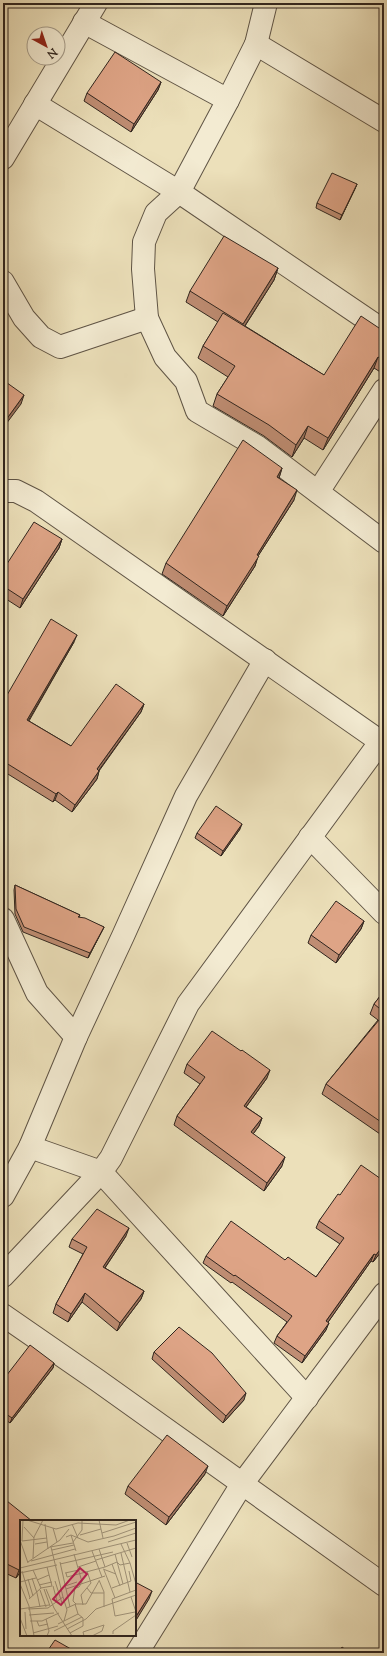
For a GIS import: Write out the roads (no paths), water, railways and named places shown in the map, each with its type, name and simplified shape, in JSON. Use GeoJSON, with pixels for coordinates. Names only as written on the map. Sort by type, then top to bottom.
{"type":"FeatureCollection","features":[{"type":"Feature","properties":{"kind":"street"},"geometry":{"type":"LineString","coordinates":[[3,158],[96,3]]}},
{"type":"Feature","properties":{"kind":"street"},"geometry":{"type":"LineString","coordinates":[[263,4],[256,44],[179,192],[156,213],[144,242],[143,269],[147,318],[165,357],[186,381],[197,411],[258,447],[384,542]]}},
{"type":"Feature","properties":{"kind":"street"},"geometry":{"type":"LineString","coordinates":[[84,22],[228,100]]}},
{"type":"Feature","properties":{"kind":"street"},"geometry":{"type":"LineString","coordinates":[[256,44],[384,121]]}},
{"type":"Feature","properties":{"kind":"street"},"geometry":{"type":"LineString","coordinates":[[35,104],[179,192],[384,331]]}},
{"type":"Feature","properties":{"kind":"street"},"geometry":{"type":"LineString","coordinates":[[3,282],[24,318],[32,328],[41,337],[60,347],[147,318]]}},
{"type":"Feature","properties":{"kind":"street"},"geometry":{"type":"LineString","coordinates":[[318,492],[384,390]]}},
{"type":"Feature","properties":{"kind":"street"},"geometry":{"type":"LineString","coordinates":[[3,491],[16,491],[36,501],[382,742],[310,837],[188,1004],[112,1158],[101,1172],[3,1276]]}},
{"type":"Feature","properties":{"kind":"street"},"geometry":{"type":"LineString","coordinates":[[3,1196],[30,1147],[76,1037],[186,796],[265,660]]}},
{"type":"Feature","properties":{"kind":"street"},"geometry":{"type":"LineString","coordinates":[[310,837],[384,913]]}},
{"type":"Feature","properties":{"kind":"street"},"geometry":{"type":"LineString","coordinates":[[6,934],[37,993],[76,1037]]}},
{"type":"Feature","properties":{"kind":"street"},"geometry":{"type":"LineString","coordinates":[[30,1147],[101,1172],[307,1398]]}},
{"type":"Feature","properties":{"kind":"street"},"geometry":{"type":"LineString","coordinates":[[136,1653],[242,1484],[384,1294]]}},
{"type":"Feature","properties":{"kind":"street"},"geometry":{"type":"LineString","coordinates":[[3,1315],[242,1484],[381,1577]]}}]}
